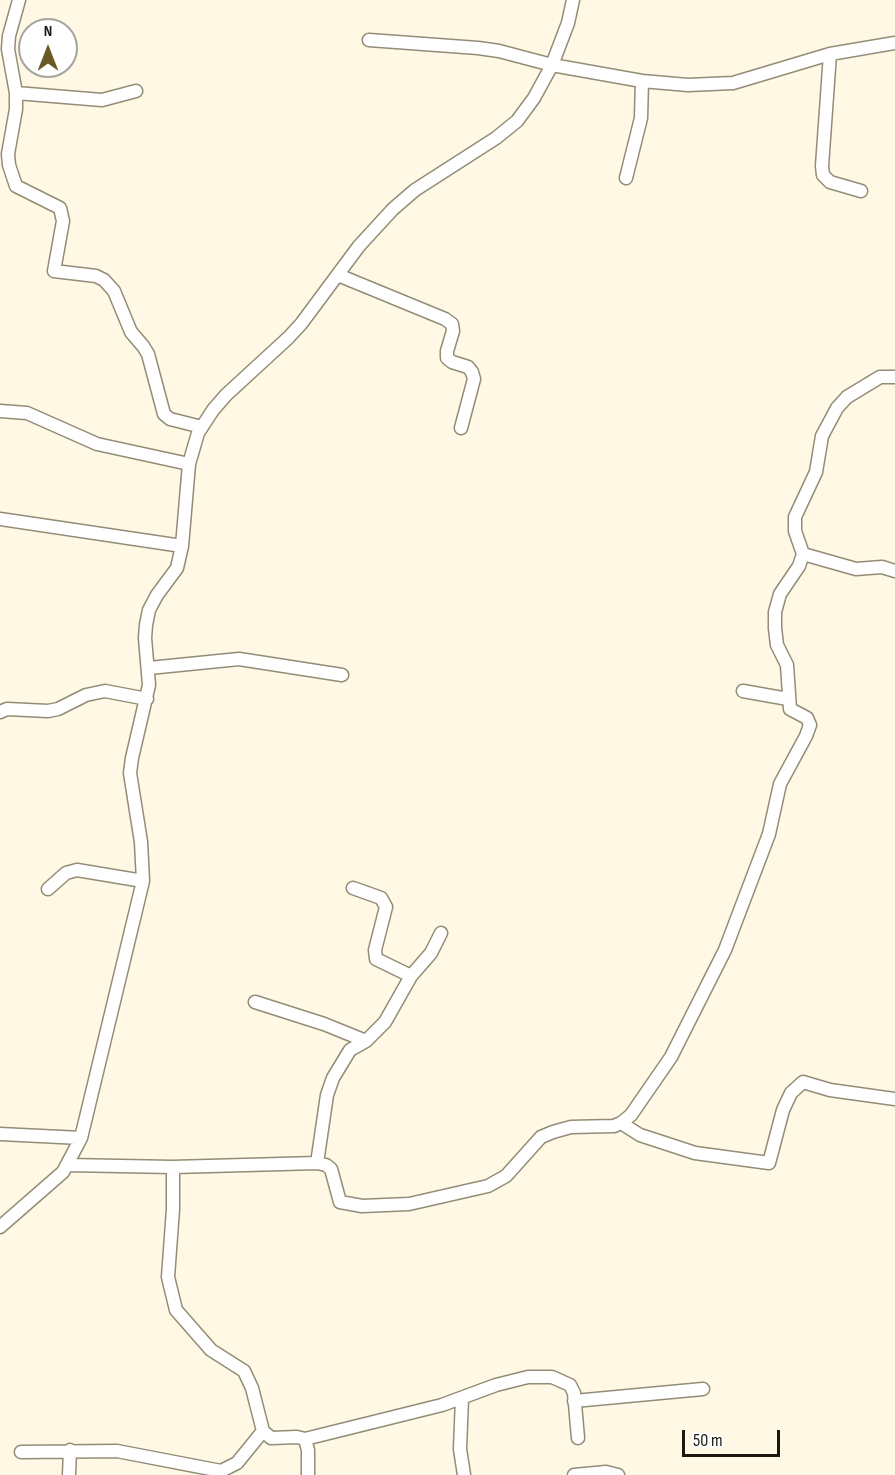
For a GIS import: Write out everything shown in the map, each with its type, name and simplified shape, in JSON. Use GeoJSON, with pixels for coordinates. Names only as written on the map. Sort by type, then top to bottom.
{"type":"FeatureCollection","features":[{"type":"Feature","properties":{"kind":"street"},"geometry":{"type":"LineString","coordinates":[[19,0],[9,36],[8,49],[16,93],[16,109],[5,140],[4,166],[16,186],[60,208],[63,220],[54,271],[96,276],[104,280],[114,291],[131,332],[148,354],[164,414],[170,419],[202,427]]}},
{"type":"Feature","properties":{"kind":"street"},"geometry":{"type":"LineString","coordinates":[[0,1227],[63,1172],[81,1138],[142,881],[141,842],[130,773],[149,685],[145,638],[149,610],[177,568],[182,546],[189,464],[195,441],[213,410],[301,324],[374,228],[415,190],[496,138],[517,121],[534,98],[552,65],[568,23],[573,0]]}},
{"type":"Feature","properties":{"kind":"street"},"geometry":{"type":"LineString","coordinates":[[369,40],[478,48],[552,65],[642,81],[688,85],[733,82],[830,54],[895,44]]}},
{"type":"Feature","properties":{"kind":"street"},"geometry":{"type":"LineString","coordinates":[[830,54],[823,175],[830,182],[861,191]]}},
{"type":"Feature","properties":{"kind":"street"},"geometry":{"type":"LineString","coordinates":[[626,178],[641,118],[642,81]]}},
{"type":"Feature","properties":{"kind":"street"},"geometry":{"type":"LineString","coordinates":[[16,93],[102,100],[136,91]]}},
{"type":"Feature","properties":{"kind":"street"},"geometry":{"type":"LineString","coordinates":[[338,275],[452,324],[453,331],[447,358],[468,367],[474,379],[461,428]]}},
{"type":"Feature","properties":{"kind":"street"},"geometry":{"type":"LineString","coordinates":[[67,1165],[173,1167],[317,1163],[332,1169],[340,1202],[362,1206],[409,1204],[488,1186],[506,1176],[541,1137],[553,1132],[571,1127],[603,1127],[621,1123],[631,1115],[671,1057],[726,950],[770,834],[780,784],[810,725],[807,718],[790,709],[787,665],[777,645],[775,628],[780,594],[799,566],[803,554],[795,531],[795,517],[816,472],[822,436],[837,408],[847,397],[880,377],[895,377]]}},
{"type":"Feature","properties":{"kind":"street"},"geometry":{"type":"LineString","coordinates":[[0,411],[27,413],[97,444],[189,464]]}},
{"type":"Feature","properties":{"kind":"street"},"geometry":{"type":"LineString","coordinates":[[0,519],[182,546]]}},
{"type":"Feature","properties":{"kind":"street"},"geometry":{"type":"LineString","coordinates":[[803,554],[856,569],[882,567],[895,571]]}},
{"type":"Feature","properties":{"kind":"street"},"geometry":{"type":"LineString","coordinates":[[149,668],[239,659],[342,675]]}},
{"type":"Feature","properties":{"kind":"street"},"geometry":{"type":"LineString","coordinates":[[0,712],[7,709],[48,711],[58,709],[86,695],[105,691],[147,699]]}},
{"type":"Feature","properties":{"kind":"street"},"geometry":{"type":"LineString","coordinates":[[743,691],[788,699]]}},
{"type":"Feature","properties":{"kind":"street"},"geometry":{"type":"LineString","coordinates":[[48,889],[66,873],[77,870],[142,881]]}},
{"type":"Feature","properties":{"kind":"street"},"geometry":{"type":"LineString","coordinates":[[353,888],[381,898],[386,907],[375,950],[376,959],[411,976]]}},
{"type":"Feature","properties":{"kind":"street"},"geometry":{"type":"LineString","coordinates":[[317,1163],[327,1095],[333,1078],[350,1050],[366,1041],[385,1022],[411,976],[431,953],[441,933]]}},
{"type":"Feature","properties":{"kind":"street"},"geometry":{"type":"LineString","coordinates":[[255,1002],[324,1024],[366,1041]]}},
{"type":"Feature","properties":{"kind":"street"},"geometry":{"type":"LineString","coordinates":[[621,1123],[640,1135],[694,1154],[769,1163],[783,1110],[791,1094],[803,1082],[830,1090],[895,1099]]}},
{"type":"Feature","properties":{"kind":"street"},"geometry":{"type":"LineString","coordinates":[[0,1134],[81,1138]]}},
{"type":"Feature","properties":{"kind":"street"},"geometry":{"type":"LineString","coordinates":[[173,1167],[173,1209],[168,1277],[172,1300],[176,1310],[211,1350],[244,1371],[252,1388],[263,1431],[271,1438],[305,1439],[442,1406],[496,1385],[528,1377],[552,1377],[570,1385],[574,1393],[578,1438]]}},
{"type":"Feature","properties":{"kind":"street"},"geometry":{"type":"LineString","coordinates":[[574,1401],[703,1389]]}},
{"type":"Feature","properties":{"kind":"street"},"geometry":{"type":"LineString","coordinates":[[462,1398],[460,1449],[464,1475]]}},
{"type":"Feature","properties":{"kind":"street"},"geometry":{"type":"LineString","coordinates":[[21,1452],[117,1451],[220,1471],[237,1463],[263,1431]]}},
{"type":"Feature","properties":{"kind":"street"},"geometry":{"type":"LineString","coordinates":[[305,1439],[308,1450],[308,1475]]}},
{"type":"Feature","properties":{"kind":"street"},"geometry":{"type":"LineString","coordinates":[[69,1475],[70,1450]]}},
{"type":"Feature","properties":{"kind":"street"},"geometry":{"type":"LineString","coordinates":[[574,1475],[606,1472],[618,1475]]}}]}
